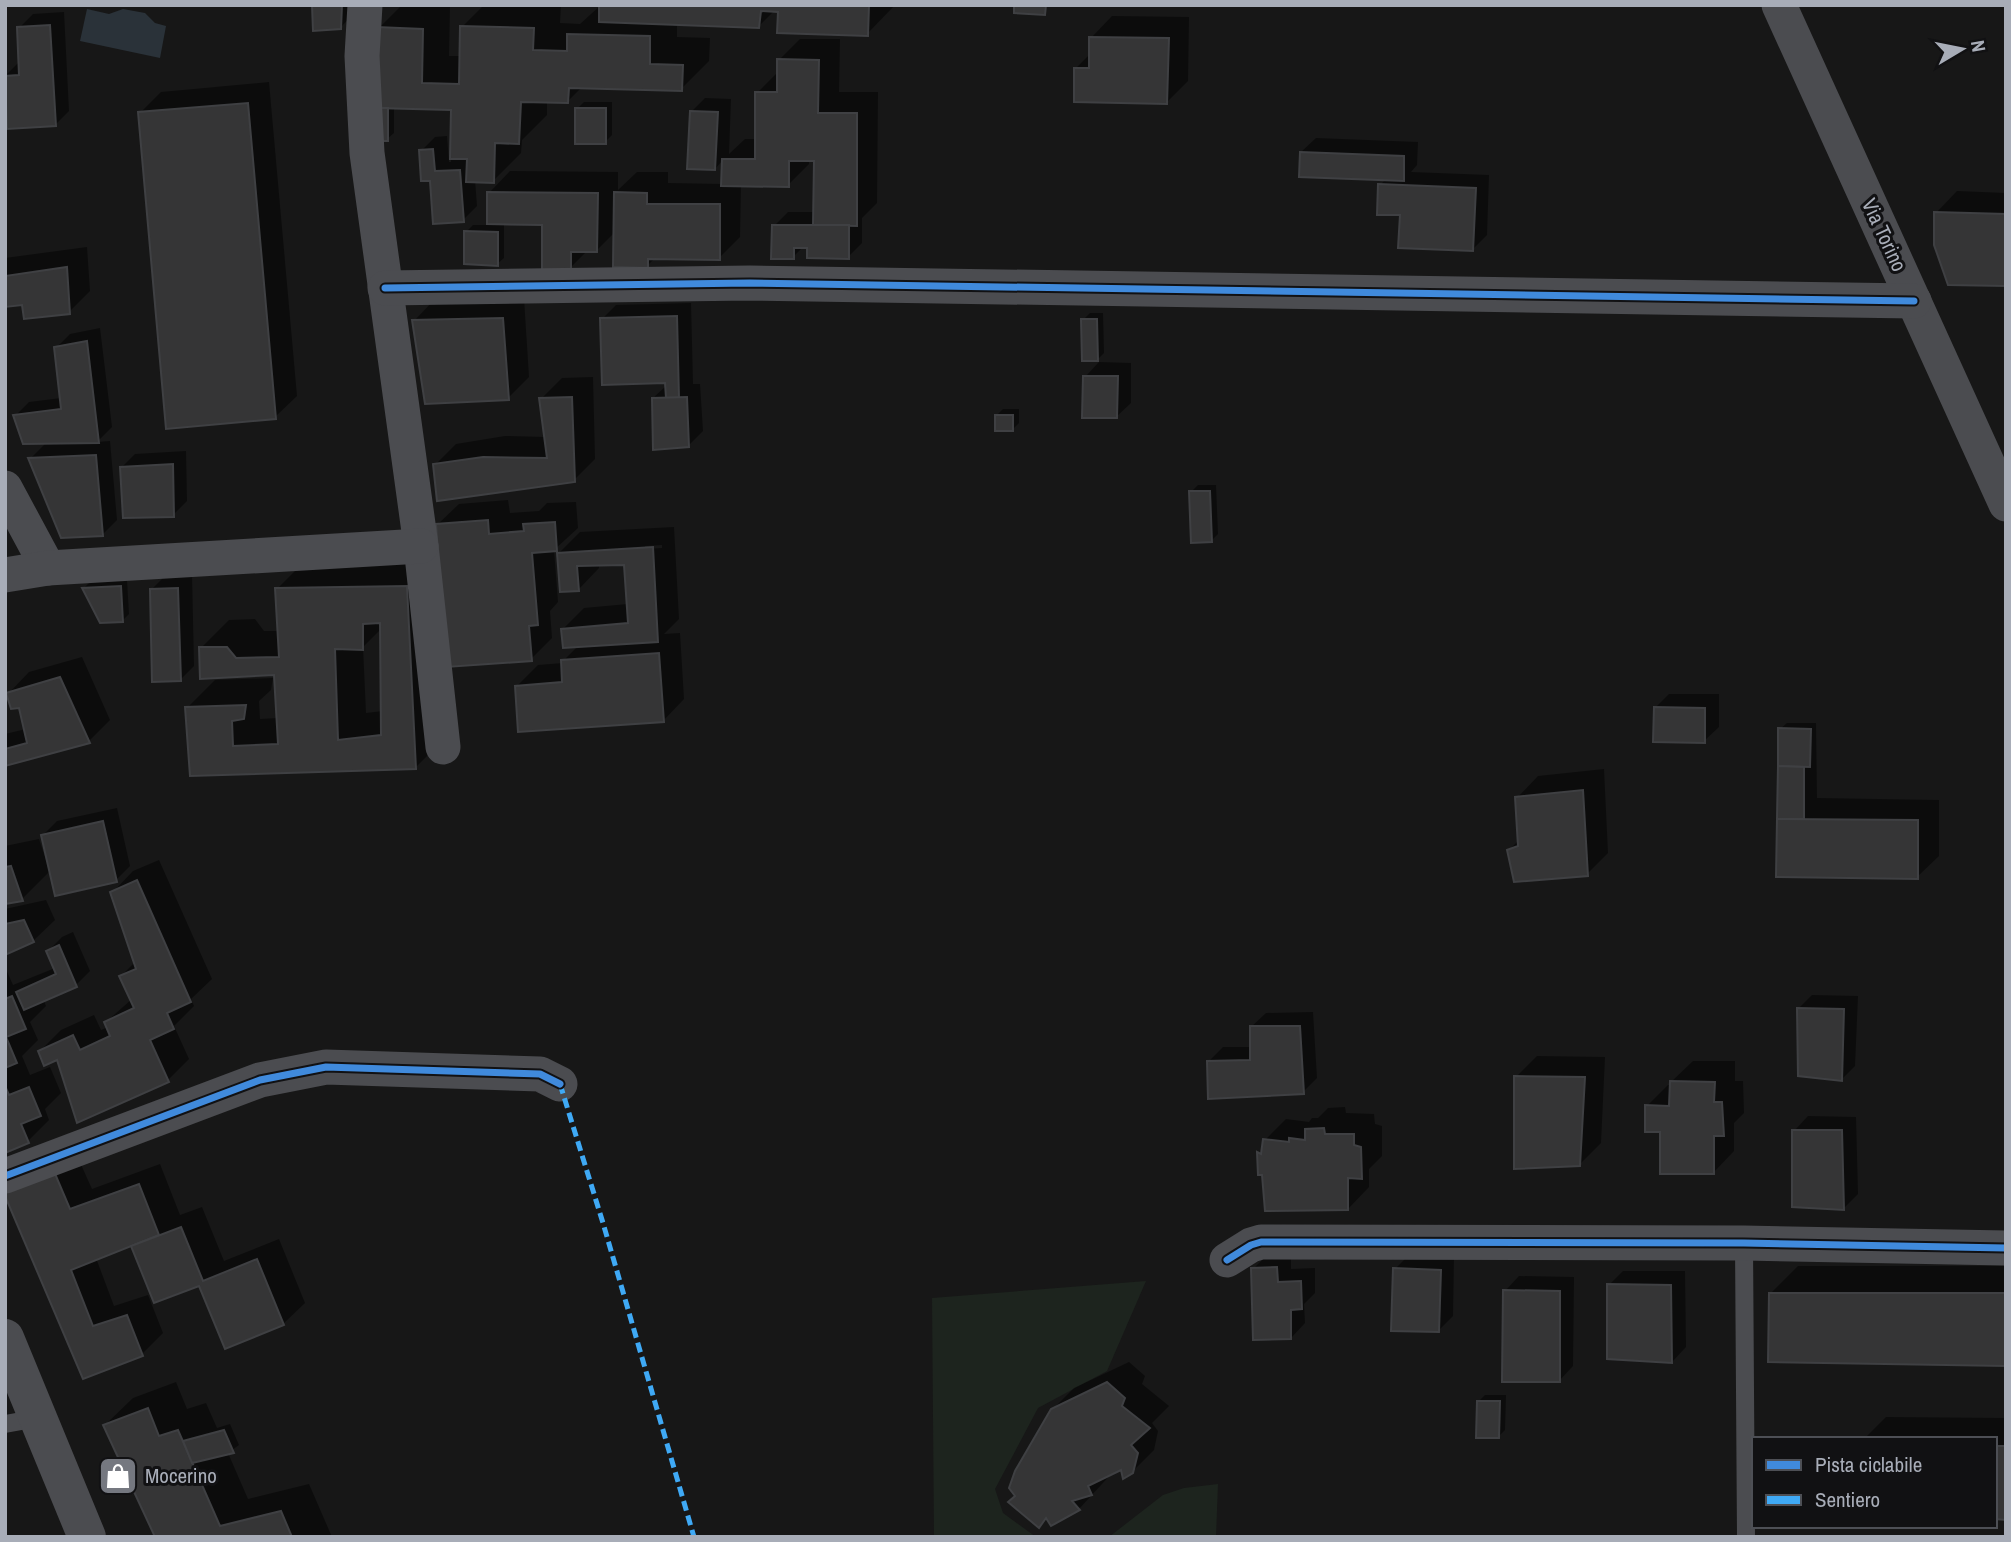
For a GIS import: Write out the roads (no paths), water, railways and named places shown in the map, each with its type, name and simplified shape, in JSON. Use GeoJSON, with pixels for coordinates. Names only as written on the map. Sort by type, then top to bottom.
{"type":"FeatureCollection","features":[{"type":"Feature","properties":{"kind":"street"},"geometry":{"type":"LineString","coordinates":[[365,5],[362,56],[366,153],[421,546],[443,747]]}},
{"type":"Feature","properties":{"kind":"street","name":"Via Torino"},"geometry":{"type":"LineString","coordinates":[[1779,5],[2006,504]]}},
{"type":"Feature","properties":{"kind":"street"},"geometry":{"type":"LineString","coordinates":[[385,288],[750,283],[1914,301]]}},
{"type":"Feature","properties":{"kind":"street"},"geometry":{"type":"LineString","coordinates":[[5,488],[48,568]]}},
{"type":"Feature","properties":{"kind":"street"},"geometry":{"type":"LineString","coordinates":[[5,575],[48,568],[421,546]]}},
{"type":"Feature","properties":{"kind":"street"},"geometry":{"type":"LineString","coordinates":[[5,1176],[260,1080],[326,1067],[540,1074],[559,1084]]}},
{"type":"Feature","properties":{"kind":"street"},"geometry":{"type":"LineString","coordinates":[[1227,1260],[1261,1242],[1744,1243],[2006,1248]]}},
{"type":"Feature","properties":{"kind":"street"},"geometry":{"type":"LineString","coordinates":[[5,1338],[22,1421],[87,1537]]}},
{"type":"Feature","properties":{"kind":"lane"},"geometry":{"type":"LineString","coordinates":[[1744,1243],[1746,1537]]}},
{"type":"Feature","properties":{"kind":"place","name":"Mocerino"},"geometry":{"type":"Point","coordinates":[118,1476]}}]}
